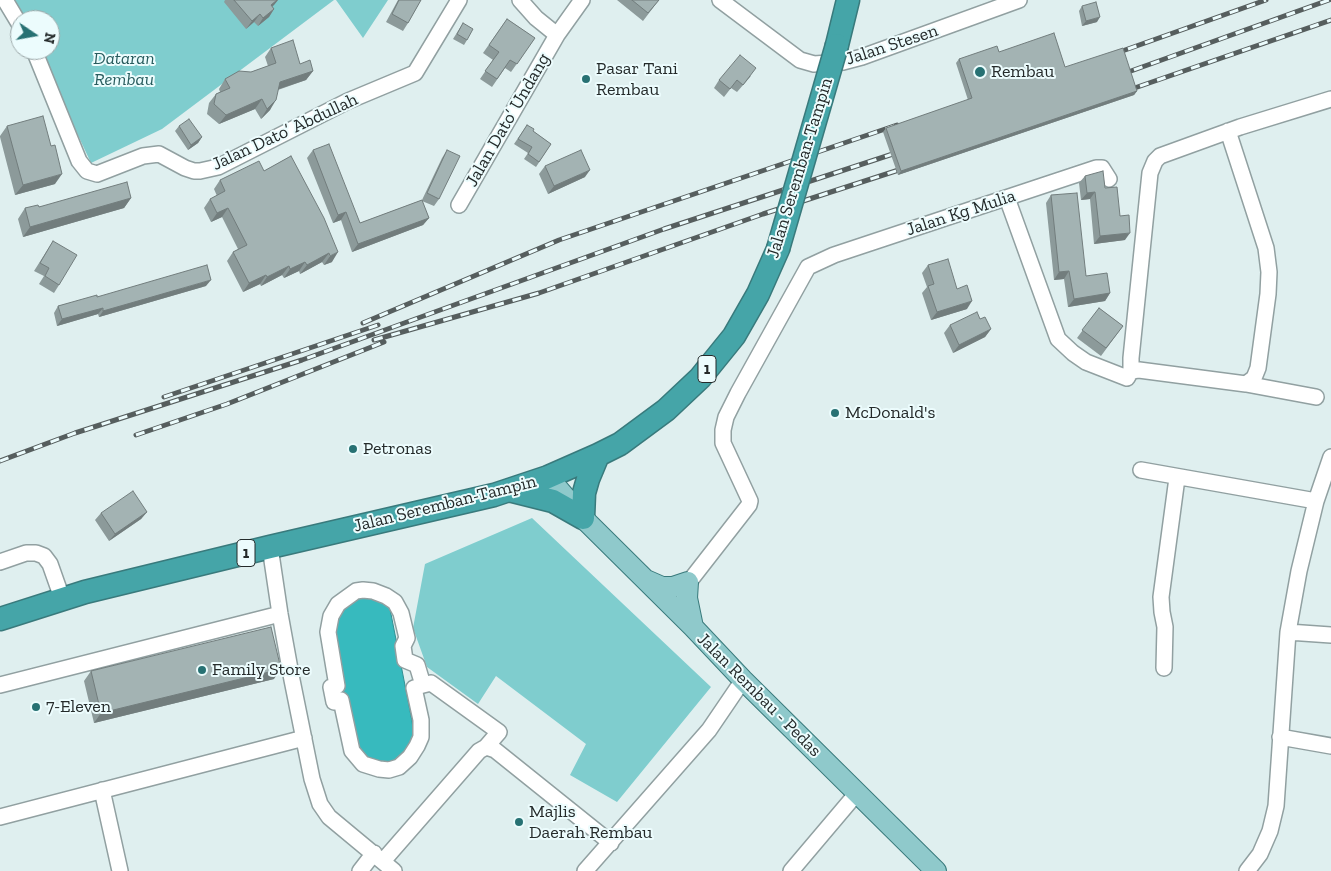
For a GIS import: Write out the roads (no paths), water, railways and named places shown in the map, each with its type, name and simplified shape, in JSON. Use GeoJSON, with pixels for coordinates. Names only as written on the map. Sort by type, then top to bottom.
{"type":"FeatureCollection","features":[{"type":"Feature","properties":{"kind":"highway","name":"Jalan Seremban-Tampin"},"geometry":{"type":"LineString","coordinates":[[0,619],[62,598],[509,490],[548,477],[620,444],[666,410],[700,378],[734,336],[758,294],[778,249],[848,0]]}},
{"type":"Feature","properties":{"kind":"highway"},"geometry":{"type":"LineString","coordinates":[[509,490],[553,501],[583,518],[584,493],[598,455]]}},
{"type":"Feature","properties":{"kind":"main road","name":"Jalan Rembau - Pedas"},"geometry":{"type":"LineString","coordinates":[[548,477],[583,518],[644,580],[936,871]]}},
{"type":"Feature","properties":{"kind":"main road"},"geometry":{"type":"LineString","coordinates":[[644,580],[662,587],[673,587],[688,582],[686,598],[693,627]]}},
{"type":"Feature","properties":{"kind":"street","name":"Jalan Dato’ Abdullah"},"geometry":{"type":"LineString","coordinates":[[38,60],[79,161],[87,171],[97,174],[144,156],[159,154],[185,168],[200,171],[218,167],[348,101],[415,73],[458,0]]}},
{"type":"Feature","properties":{"kind":"street","name":"Jalan Dato’ Undang"},"geometry":{"type":"LineString","coordinates":[[520,0],[536,18],[557,35]]}},
{"type":"Feature","properties":{"kind":"street","name":"Jalan Dato’ Undang"},"geometry":{"type":"LineString","coordinates":[[459,205],[557,35],[582,0]]}},
{"type":"Feature","properties":{"kind":"street","name":"Jalan Stesen"},"geometry":{"type":"LineString","coordinates":[[720,0],[800,60],[814,64],[842,62],[862,57],[1019,0]]}},
{"type":"Feature","properties":{"kind":"street"},"geometry":{"type":"LineString","coordinates":[[1007,198],[1058,339],[1086,362],[1127,378],[1131,371],[1152,165],[1160,156],[1228,131],[1330,102]]}},
{"type":"Feature","properties":{"kind":"street"},"geometry":{"type":"LineString","coordinates":[[1228,131],[1266,248],[1269,272],[1268,294],[1258,368],[1254,378],[1246,384]]}},
{"type":"Feature","properties":{"kind":"street","name":"Jalan Kg Mulia"},"geometry":{"type":"LineString","coordinates":[[688,582],[749,505],[750,501],[723,443],[722,430],[738,393],[808,267],[834,255],[1096,168],[1102,168],[1110,179]]}},
{"type":"Feature","properties":{"kind":"street"},"geometry":{"type":"LineString","coordinates":[[1131,371],[1139,370],[1246,384],[1316,397]]}},
{"type":"Feature","properties":{"kind":"street"},"geometry":{"type":"LineString","coordinates":[[1247,871],[1260,854],[1270,831],[1276,806],[1288,632],[1299,571],[1316,501],[1331,457]]}},
{"type":"Feature","properties":{"kind":"street"},"geometry":{"type":"LineString","coordinates":[[1141,470],[1177,478],[1316,501]]}},
{"type":"Feature","properties":{"kind":"street"},"geometry":{"type":"LineString","coordinates":[[1164,668],[1165,627],[1162,597],[1177,478]]}},
{"type":"Feature","properties":{"kind":"street"},"geometry":{"type":"LineString","coordinates":[[270,547],[280,614],[304,738],[312,779],[320,804],[329,817],[394,871]]}},
{"type":"Feature","properties":{"kind":"street"},"geometry":{"type":"LineString","coordinates":[[0,562],[26,553],[36,553],[44,556],[50,564],[62,598]]}},
{"type":"Feature","properties":{"kind":"street"},"geometry":{"type":"LineString","coordinates":[[671,606],[688,582]]}},
{"type":"Feature","properties":{"kind":"street"},"geometry":{"type":"LineString","coordinates":[[360,871],[378,857],[479,750],[486,747],[498,732],[431,683],[423,684],[414,688],[421,720],[421,737],[418,746],[410,757],[399,767],[389,770],[379,770],[363,764],[352,751],[341,700],[334,702],[331,687],[337,686],[328,632],[331,616],[338,604],[356,590],[373,591],[395,602],[401,613],[407,638],[402,646],[405,660],[417,665],[423,684]]}},
{"type":"Feature","properties":{"kind":"street"},"geometry":{"type":"LineString","coordinates":[[0,685],[280,614]]}},
{"type":"Feature","properties":{"kind":"street"},"geometry":{"type":"LineString","coordinates":[[1288,632],[1331,636]]}},
{"type":"Feature","properties":{"kind":"street"},"geometry":{"type":"LineString","coordinates":[[585,871],[709,730],[743,680]]}},
{"type":"Feature","properties":{"kind":"street"},"geometry":{"type":"LineString","coordinates":[[1280,737],[1331,746]]}},
{"type":"Feature","properties":{"kind":"street"},"geometry":{"type":"LineString","coordinates":[[0,817],[304,738]]}},
{"type":"Feature","properties":{"kind":"street"},"geometry":{"type":"LineString","coordinates":[[486,747],[495,750],[611,843]]}},
{"type":"Feature","properties":{"kind":"street"},"geometry":{"type":"LineString","coordinates":[[102,790],[120,871]]}},
{"type":"Feature","properties":{"kind":"street"},"geometry":{"type":"LineString","coordinates":[[791,871],[857,793]]}},
{"type":"Feature","properties":{"kind":"railway"},"geometry":{"type":"LineString","coordinates":[[1111,55],[1266,0]]}},
{"type":"Feature","properties":{"kind":"railway"},"geometry":{"type":"LineString","coordinates":[[1117,76],[1329,0]]}},
{"type":"Feature","properties":{"kind":"railway"},"geometry":{"type":"LineString","coordinates":[[1123,92],[1331,20]]}},
{"type":"Feature","properties":{"kind":"railway"},"geometry":{"type":"LineString","coordinates":[[363,323],[559,240],[897,125]]}},
{"type":"Feature","properties":{"kind":"railway"},"geometry":{"type":"LineString","coordinates":[[0,461],[75,433],[302,360],[664,229],[905,150]]}},
{"type":"Feature","properties":{"kind":"railway"},"geometry":{"type":"LineString","coordinates":[[374,340],[539,293],[763,214],[911,166]]}},
{"type":"Feature","properties":{"kind":"railway"},"geometry":{"type":"LineString","coordinates":[[164,397],[378,325]]}},
{"type":"Feature","properties":{"kind":"railway"},"geometry":{"type":"LineString","coordinates":[[136,435],[227,404],[384,342]]}},
{"type":"Feature","properties":{"kind":"place","name":"Rembau"},"geometry":{"type":"Point","coordinates":[980,72]}},
{"type":"Feature","properties":{"kind":"place","name":"Pasar Tani Rembau"},"geometry":{"type":"Point","coordinates":[586,79]}},
{"type":"Feature","properties":{"kind":"place","name":"McDonald's"},"geometry":{"type":"Point","coordinates":[835,413]}},
{"type":"Feature","properties":{"kind":"place","name":"Petronas"},"geometry":{"type":"Point","coordinates":[353,449]}},
{"type":"Feature","properties":{"kind":"place","name":"Family Store"},"geometry":{"type":"Point","coordinates":[202,670]}},
{"type":"Feature","properties":{"kind":"place","name":"7-Eleven"},"geometry":{"type":"Point","coordinates":[36,707]}},
{"type":"Feature","properties":{"kind":"place","name":"Majlis Daerah Rembau"},"geometry":{"type":"Point","coordinates":[519,822]}},
{"type":"Feature","properties":{"kind":"park label","name":"Dataran Rembau"},"geometry":{"type":"Point","coordinates":[124,69]}}]}
